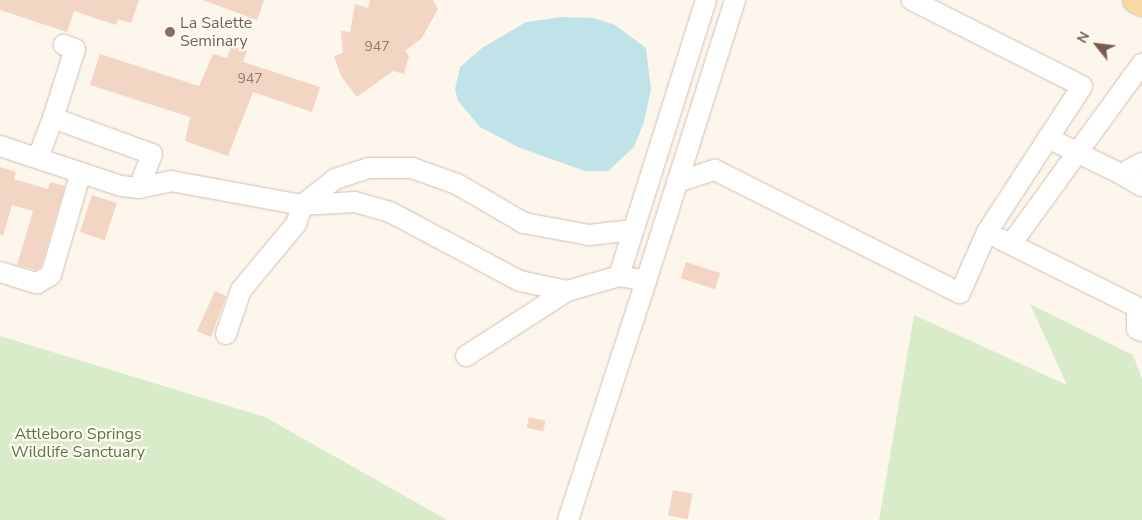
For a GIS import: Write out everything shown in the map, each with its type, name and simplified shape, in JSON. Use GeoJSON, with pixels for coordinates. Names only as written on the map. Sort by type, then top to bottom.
{"type":"FeatureCollection","features":[{"type":"Feature","properties":{"kind":"main road"},"geometry":{"type":"LineString","coordinates":[[1136,0],[1142,3]]}},
{"type":"Feature","properties":{"kind":"lane"},"geometry":{"type":"LineString","coordinates":[[619,276],[706,0]]}},
{"type":"Feature","properties":{"kind":"lane"},"geometry":{"type":"LineString","coordinates":[[568,520],[736,0]]}},
{"type":"Feature","properties":{"kind":"lane"},"geometry":{"type":"LineString","coordinates":[[677,182],[714,170],[960,293],[987,232],[1082,86],[912,0]]}},
{"type":"Feature","properties":{"kind":"lane"},"geometry":{"type":"LineString","coordinates":[[38,158],[75,49],[64,45]]}},
{"type":"Feature","properties":{"kind":"lane"},"geometry":{"type":"LineString","coordinates":[[1012,244],[1142,64]]}},
{"type":"Feature","properties":{"kind":"lane"},"geometry":{"type":"LineString","coordinates":[[53,118],[152,154],[140,188]]}},
{"type":"Feature","properties":{"kind":"lane"},"geometry":{"type":"LineString","coordinates":[[1048,138],[1142,186]]}},
{"type":"Feature","properties":{"kind":"lane"},"geometry":{"type":"LineString","coordinates":[[0,146],[81,172],[140,188],[172,180],[302,205],[355,202],[390,212],[520,281],[567,291]]}},
{"type":"Feature","properties":{"kind":"lane"},"geometry":{"type":"LineString","coordinates":[[1121,174],[1142,163]]}},
{"type":"Feature","properties":{"kind":"lane"},"geometry":{"type":"LineString","coordinates":[[226,334],[241,290],[296,224],[302,205],[335,179],[368,168],[412,168],[457,184],[524,223],[589,235],[631,236],[656,249]]}},
{"type":"Feature","properties":{"kind":"lane"},"geometry":{"type":"LineString","coordinates":[[0,272],[37,283],[51,275],[81,172]]}},
{"type":"Feature","properties":{"kind":"lane"},"geometry":{"type":"LineString","coordinates":[[987,232],[1139,302],[1137,329],[1142,332]]}},
{"type":"Feature","properties":{"kind":"lane"},"geometry":{"type":"LineString","coordinates":[[466,356],[567,291],[619,276],[646,281]]}},
{"type":"Feature","properties":{"kind":"green space"},"geometry":{"type":"Polygon","coordinates":[[[1030,304],[1133,355],[1142,379],[1142,520],[879,520],[914,315],[1067,385],[1030,304]]]}},
{"type":"Feature","properties":{"kind":"green space","name":"Attleboro Springs Wildlife Sanctuary"},"geometry":{"type":"Polygon","coordinates":[[[0,336],[265,417],[447,520],[0,520],[0,336]]]}},
{"type":"Feature","properties":{"kind":"water"},"geometry":{"type":"Polygon","coordinates":[[[562,17],[594,18],[615,25],[646,48],[651,89],[644,122],[634,147],[608,171],[585,171],[520,148],[480,127],[458,101],[455,89],[460,67],[482,48],[526,22],[562,17]]]}},
{"type":"Feature","properties":{"kind":"building"},"geometry":{"type":"Polygon","coordinates":[[[0,0],[139,0],[131,23],[118,19],[116,25],[74,11],[67,32],[0,10],[0,0]]]}},
{"type":"Feature","properties":{"kind":"building"},"geometry":{"type":"Polygon","coordinates":[[[203,0],[264,0],[257,20],[203,0]]]}},
{"type":"Feature","properties":{"kind":"building"},"geometry":{"type":"Polygon","coordinates":[[[370,0],[433,0],[438,9],[422,38],[405,51],[409,56],[404,74],[393,71],[357,97],[341,76],[334,56],[343,53],[341,31],[350,32],[355,4],[368,8],[370,0]]]}},
{"type":"Feature","properties":{"kind":"building"},"geometry":{"type":"Polygon","coordinates":[[[231,46],[247,51],[243,62],[320,87],[312,112],[253,92],[228,156],[185,141],[190,117],[90,85],[100,54],[199,86],[213,54],[227,58],[231,46]]]}},
{"type":"Feature","properties":{"kind":"building"},"geometry":{"type":"Polygon","coordinates":[[[0,167],[16,172],[14,179],[48,189],[50,182],[65,186],[41,267],[36,270],[17,265],[33,211],[12,205],[3,236],[0,235],[0,167]]]}},
{"type":"Feature","properties":{"kind":"building"},"geometry":{"type":"Polygon","coordinates":[[[92,195],[117,203],[105,240],[80,232],[92,195]]]}},
{"type":"Feature","properties":{"kind":"building"},"geometry":{"type":"Polygon","coordinates":[[[686,262],[720,273],[715,289],[681,278],[686,262]]]}},
{"type":"Feature","properties":{"kind":"building"},"geometry":{"type":"Polygon","coordinates":[[[215,291],[226,296],[211,337],[197,331],[215,291]]]}},
{"type":"Feature","properties":{"kind":"building"},"geometry":{"type":"Polygon","coordinates":[[[529,417],[546,421],[543,432],[527,428],[529,417]]]}},
{"type":"Feature","properties":{"kind":"building"},"geometry":{"type":"Polygon","coordinates":[[[673,490],[693,494],[688,519],[668,516],[673,490]]]}},
{"type":"Feature","properties":{"kind":"place","name":"La Salette Seminary"},"geometry":{"type":"Point","coordinates":[170,32]}}]}
